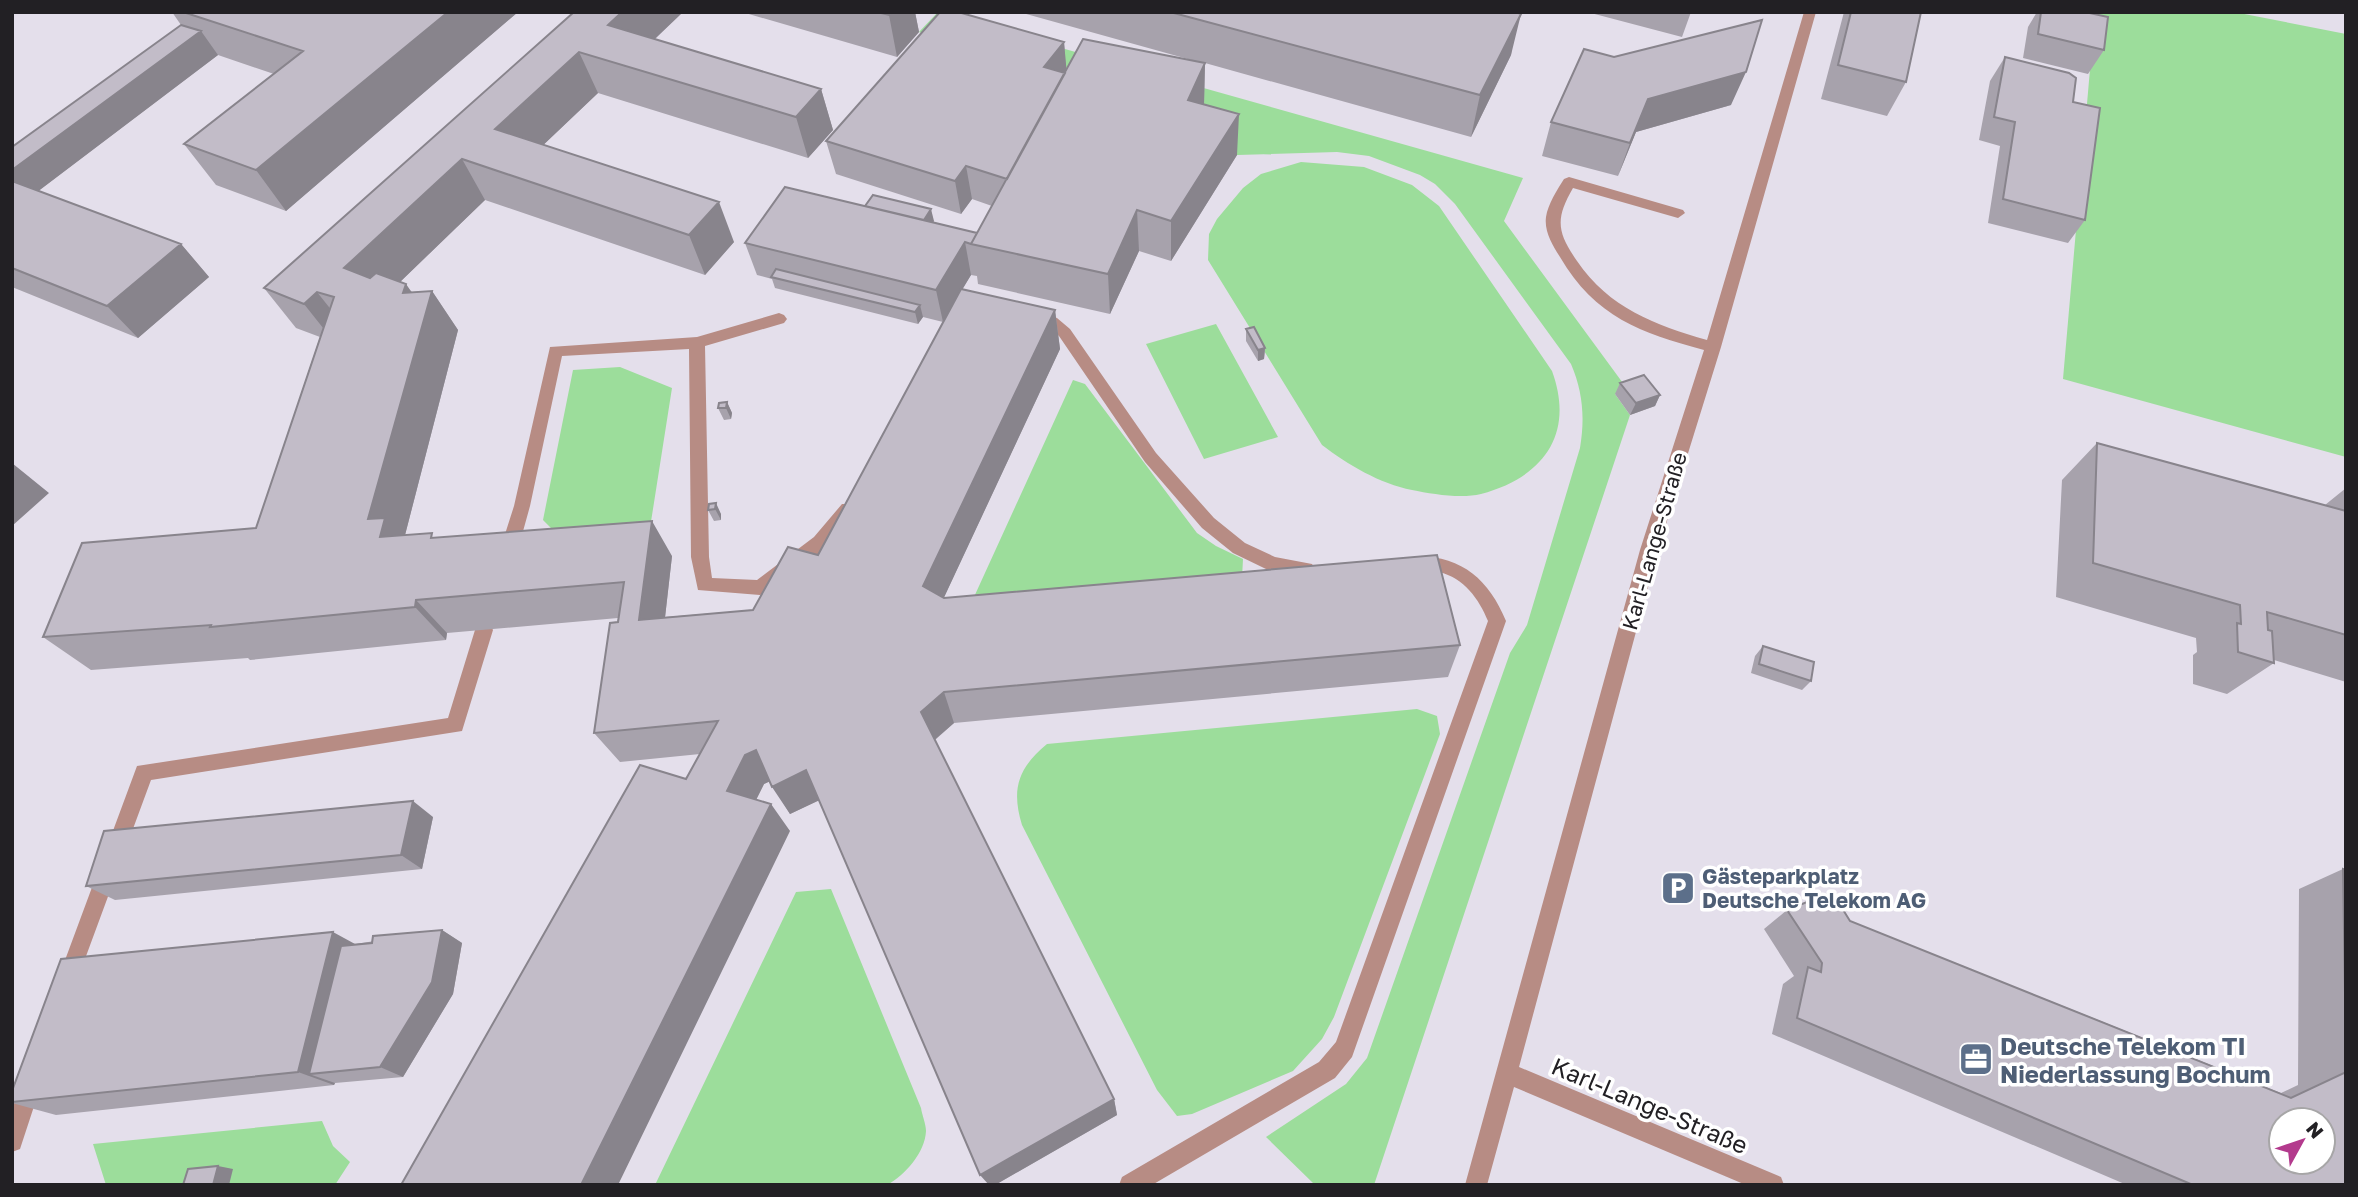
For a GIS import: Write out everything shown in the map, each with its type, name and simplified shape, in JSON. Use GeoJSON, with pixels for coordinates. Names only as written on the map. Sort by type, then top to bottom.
{"type":"FeatureCollection","features":[{"type":"Feature","properties":{"kind":"street","name":"Karl-Lange-Straße"},"geometry":{"type":"LineString","coordinates":[[1476,1185],[1650,550],[1713,348],[1810,12]]}},
{"type":"Feature","properties":{"kind":"street"},"geometry":{"type":"LineString","coordinates":[[1678,213],[1569,182],[1552,217],[1556,240],[1582,283],[1626,320],[1713,348]]}},
{"type":"Feature","properties":{"kind":"street"},"geometry":{"type":"LineString","coordinates":[[1019,313],[1044,317],[1072,338],[1083,361],[1158,465],[1209,526],[1229,542],[1287,570],[1326,568]]}},
{"type":"Feature","properties":{"kind":"street"},"geometry":{"type":"LineString","coordinates":[[503,569],[522,506],[555,351],[698,343],[779,319]]}},
{"type":"Feature","properties":{"kind":"street"},"geometry":{"type":"LineString","coordinates":[[698,343],[700,557],[704,585],[760,587],[809,551],[843,517],[856,493]]}},
{"type":"Feature","properties":{"kind":"street"},"geometry":{"type":"LineString","coordinates":[[1130,1185],[1327,1070],[1344,1049],[1497,621],[1490,601],[1473,580],[1431,562],[1405,564]]}},
{"type":"Feature","properties":{"kind":"street"},"geometry":{"type":"LineString","coordinates":[[60,1004],[144,772],[455,725],[484,629]]}},
{"type":"Feature","properties":{"kind":"street"},"geometry":{"type":"LineString","coordinates":[[12,1141],[36,1068]]}},
{"type":"Feature","properties":{"kind":"street","name":"Karl-Lange-Straße"},"geometry":{"type":"LineString","coordinates":[[1507,1073],[1773,1185]]}},
{"type":"Feature","properties":{"kind":"green space"},"geometry":{"type":"Polygon","coordinates":[[[2095,12],[2234,12],[2346,34],[2346,457],[2063,379],[2095,12]]]}},
{"type":"Feature","properties":{"kind":"green space"},"geometry":{"type":"Polygon","coordinates":[[[937,13],[1523,178],[1504,221],[1628,390],[1615,394],[1630,415],[1374,1185],[1311,1185],[1313,1183],[1266,1137],[1346,1084],[1367,1058],[1510,653],[1527,625],[1580,448],[1582,405],[1575,374],[1571,364],[1455,204],[1435,184],[1420,175],[1369,156],[1337,152],[1237,155],[919,32],[937,13]]]}},
{"type":"Feature","properties":{"kind":"green space"},"geometry":{"type":"Polygon","coordinates":[[[1301,162],[1364,167],[1412,185],[1439,206],[1552,371],[1558,394],[1556,433],[1549,450],[1522,476],[1481,494],[1456,496],[1428,493],[1376,478],[1322,445],[1208,260],[1209,234],[1217,219],[1243,188],[1261,174],[1301,162]]]}},
{"type":"Feature","properties":{"kind":"green space"},"geometry":{"type":"Polygon","coordinates":[[[1216,324],[1278,437],[1204,459],[1146,344],[1216,324]]]}},
{"type":"Feature","properties":{"kind":"green space"},"geometry":{"type":"Polygon","coordinates":[[[620,367],[672,388],[650,528],[557,534],[543,520],[573,370],[620,367]]]}},
{"type":"Feature","properties":{"kind":"green space"},"geometry":{"type":"Polygon","coordinates":[[[1073,380],[1085,384],[1197,533],[1243,559],[1242,578],[974,597],[1073,380]]]}},
{"type":"Feature","properties":{"kind":"green space"},"geometry":{"type":"Polygon","coordinates":[[[1417,709],[1437,716],[1440,734],[1334,1017],[1322,1039],[1293,1071],[1192,1114],[1177,1116],[1157,1090],[1022,825],[1017,790],[1023,771],[1047,744],[1417,709]]]}},
{"type":"Feature","properties":{"kind":"green space"},"geometry":{"type":"Polygon","coordinates":[[[831,889],[921,1108],[926,1131],[918,1155],[901,1175],[887,1185],[655,1185],[796,892],[831,889]]]}},
{"type":"Feature","properties":{"kind":"green space"},"geometry":{"type":"Polygon","coordinates":[[[322,1121],[333,1146],[350,1162],[335,1185],[106,1185],[93,1144],[322,1121]]]}},
{"type":"Feature","properties":{"kind":"building"},"geometry":{"type":"Polygon","coordinates":[[[183,12],[448,12],[256,170],[184,144],[303,51],[183,12]]]}},
{"type":"Feature","properties":{"kind":"building"},"geometry":{"type":"Polygon","coordinates":[[[574,12],[622,12],[608,25],[821,89],[796,117],[579,52],[495,129],[719,202],[689,235],[462,159],[344,268],[370,278],[376,273],[406,284],[403,293],[432,291],[368,519],[385,518],[380,537],[432,533],[431,538],[652,521],[639,620],[753,610],[788,547],[818,555],[961,289],[1055,310],[923,586],[944,598],[1437,555],[1460,645],[944,692],[921,712],[1114,1099],[980,1175],[806,770],[772,787],[756,750],[745,755],[727,791],[771,804],[581,1185],[401,1185],[640,765],[686,779],[718,721],[594,733],[610,623],[618,622],[624,582],[416,600],[415,607],[210,627],[211,625],[43,637],[82,543],[256,528],[334,297],[317,292],[304,304],[264,288],[574,12]]]}},
{"type":"Feature","properties":{"kind":"building"},"geometry":{"type":"Polygon","coordinates":[[[940,12],[958,12],[1064,42],[1044,67],[1065,73],[1007,179],[966,166],[955,181],[826,141],[940,12]]]}},
{"type":"Feature","properties":{"kind":"building"},"geometry":{"type":"Polygon","coordinates":[[[1170,12],[1516,12],[1521,14],[1480,95],[1170,12]]]}},
{"type":"Feature","properties":{"kind":"building"},"geometry":{"type":"Polygon","coordinates":[[[1851,12],[1921,12],[1906,82],[1838,65],[1851,12]]]}},
{"type":"Feature","properties":{"kind":"building"},"geometry":{"type":"Polygon","coordinates":[[[2041,12],[2085,12],[2108,17],[2104,50],[2038,34],[2041,12]]]}},
{"type":"Feature","properties":{"kind":"building"},"geometry":{"type":"Polygon","coordinates":[[[1762,20],[1746,72],[1648,99],[1630,143],[1551,122],[1584,49],[1614,57],[1762,20]]]}},
{"type":"Feature","properties":{"kind":"building"},"geometry":{"type":"Polygon","coordinates":[[[181,25],[201,31],[12,170],[12,147],[181,25]]]}},
{"type":"Feature","properties":{"kind":"building"},"geometry":{"type":"Polygon","coordinates":[[[1083,39],[1205,63],[1188,100],[1239,114],[1171,221],[1137,210],[1108,274],[971,244],[1083,39]]]}},
{"type":"Feature","properties":{"kind":"building"},"geometry":{"type":"Polygon","coordinates":[[[2005,57],[2069,73],[2076,78],[2073,102],[2100,108],[2085,220],[2003,199],[2015,122],[1994,117],[2005,57]]]}},
{"type":"Feature","properties":{"kind":"building"},"geometry":{"type":"Polygon","coordinates":[[[12,181],[181,244],[107,306],[12,268],[12,181]]]}},
{"type":"Feature","properties":{"kind":"building"},"geometry":{"type":"Polygon","coordinates":[[[785,187],[977,233],[971,244],[965,242],[936,290],[745,243],[785,187]]]}},
{"type":"Feature","properties":{"kind":"building"},"geometry":{"type":"Polygon","coordinates":[[[873,195],[931,209],[924,220],[865,206],[873,195]]]}},
{"type":"Feature","properties":{"kind":"building"},"geometry":{"type":"Polygon","coordinates":[[[776,269],[920,305],[915,312],[771,277],[776,269]]]}},
{"type":"Feature","properties":{"kind":"building"},"geometry":{"type":"Polygon","coordinates":[[[1254,327],[1265,348],[1258,350],[1246,329],[1254,327]]]}},
{"type":"Feature","properties":{"kind":"building"},"geometry":{"type":"Polygon","coordinates":[[[1644,375],[1660,395],[1636,403],[1620,383],[1644,375]]]}},
{"type":"Feature","properties":{"kind":"building"},"geometry":{"type":"Polygon","coordinates":[[[727,402],[726,408],[718,408],[719,403],[727,402]]]}},
{"type":"Feature","properties":{"kind":"building"},"geometry":{"type":"Polygon","coordinates":[[[2097,443],[2346,511],[2346,635],[2267,612],[2268,630],[2272,631],[2274,663],[2238,652],[2237,623],[2241,624],[2240,605],[2093,563],[2097,443]]]}},
{"type":"Feature","properties":{"kind":"building"},"geometry":{"type":"Polygon","coordinates":[[[716,503],[715,509],[708,510],[709,504],[716,503]]]}},
{"type":"Feature","properties":{"kind":"building"},"geometry":{"type":"Polygon","coordinates":[[[1763,646],[1814,662],[1811,681],[1759,664],[1763,646]]]}},
{"type":"Feature","properties":{"kind":"building"},"geometry":{"type":"Polygon","coordinates":[[[413,801],[401,855],[86,886],[104,831],[413,801]]]}},
{"type":"Feature","properties":{"kind":"building"},"geometry":{"type":"Polygon","coordinates":[[[2343,869],[2346,870],[2346,1053],[2343,869]]]}},
{"type":"Feature","properties":{"kind":"building","name":"Deutsche Telekom TI Niederlassung Bochum"},"geometry":{"type":"Polygon","coordinates":[[[1832,892],[1850,921],[2291,1098],[2346,1072],[2346,1185],[2193,1185],[1797,1018],[1808,967],[1821,972],[1822,963],[1787,910],[1832,892]]]}},
{"type":"Feature","properties":{"kind":"building"},"geometry":{"type":"Polygon","coordinates":[[[442,930],[432,982],[380,1067],[309,1074],[341,946],[372,943],[373,936],[442,930]]]}},
{"type":"Feature","properties":{"kind":"building"},"geometry":{"type":"Polygon","coordinates":[[[333,932],[298,1072],[12,1102],[12,1091],[61,959],[333,932]]]}},
{"type":"Feature","properties":{"kind":"building"},"geometry":{"type":"Polygon","coordinates":[[[218,1166],[213,1185],[183,1185],[188,1169],[218,1166]]]}},
{"type":"Feature","properties":{"kind":"place","name":"Gästeparkplatz Deutsche Telekom AG"},"geometry":{"type":"Point","coordinates":[1678,888]}},
{"type":"Feature","properties":{"kind":"place","name":"Deutsche Telekom TI Niederlassung Bochum"},"geometry":{"type":"Point","coordinates":[1976,1059]}}]}
